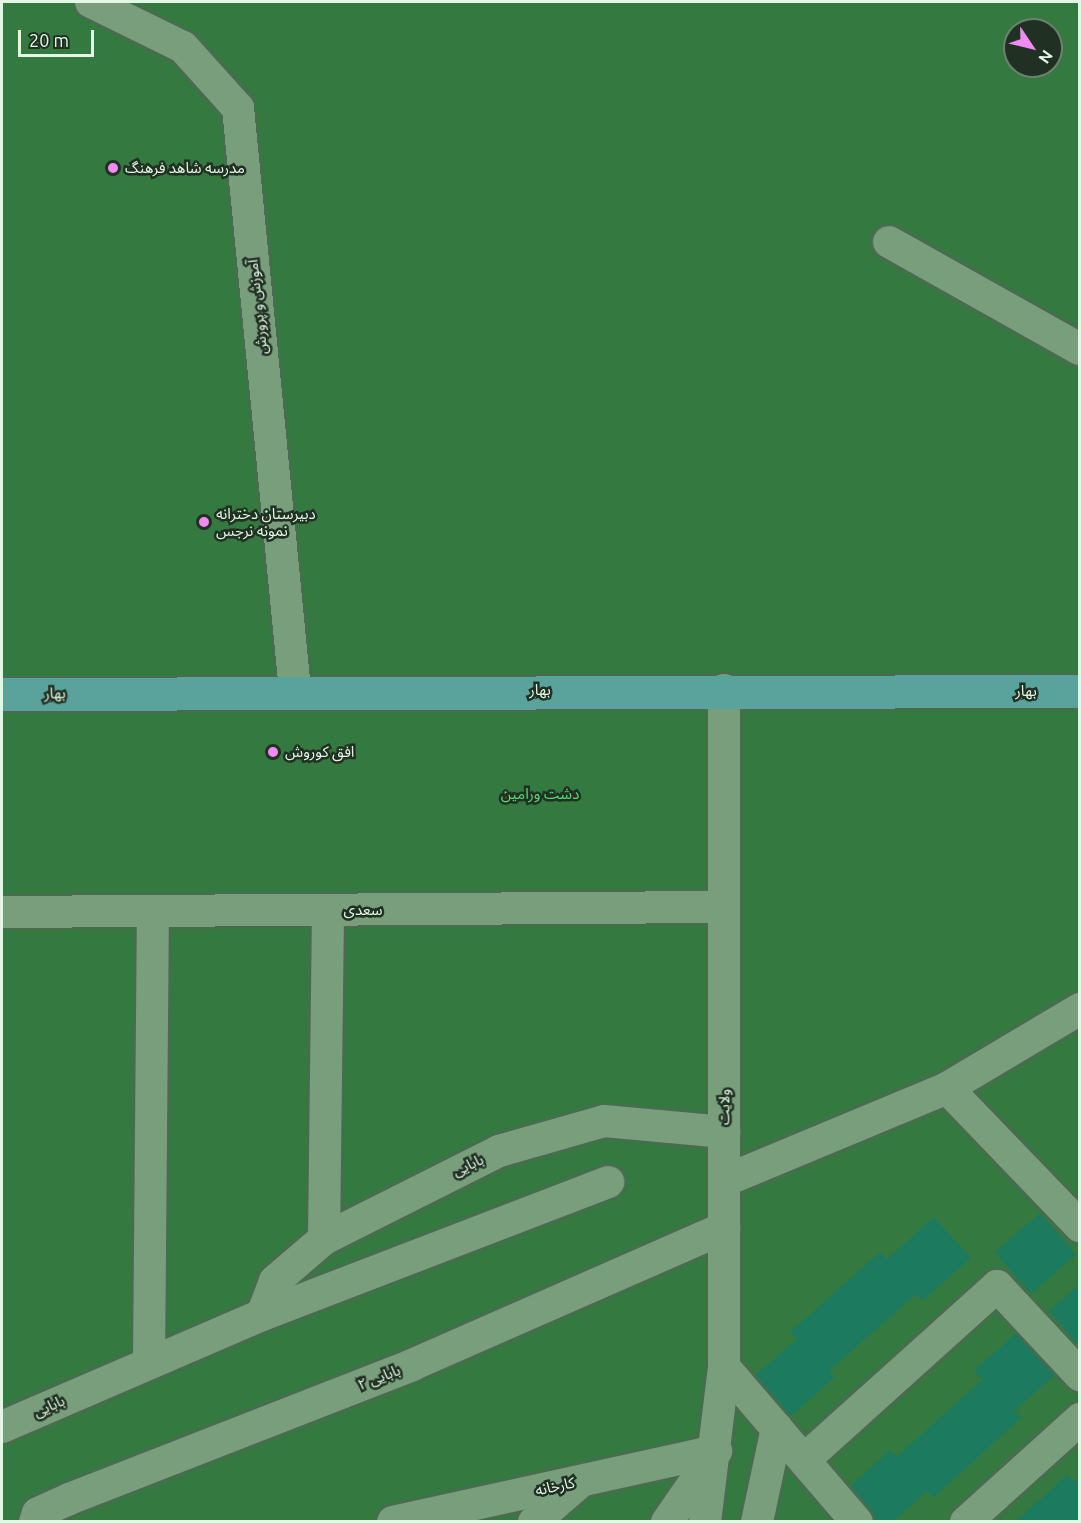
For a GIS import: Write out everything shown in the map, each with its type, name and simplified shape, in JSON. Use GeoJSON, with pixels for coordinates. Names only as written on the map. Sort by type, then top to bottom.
{"type":"FeatureCollection","features":[{"type":"Feature","properties":{"kind":"main road","name":"بهار"},"geometry":{"type":"LineString","coordinates":[[2,694],[295,690],[1080,691]]}},
{"type":"Feature","properties":{"kind":"street","name":"آموزش و پرورش"},"geometry":{"type":"LineString","coordinates":[[91,2],[183,47],[238,108],[295,690]]}},
{"type":"Feature","properties":{"kind":"street"},"geometry":{"type":"LineString","coordinates":[[889,242],[1080,350]]}},
{"type":"Feature","properties":{"kind":"street","name":"ولایت"},"geometry":{"type":"LineString","coordinates":[[705,1521],[716,1451],[724,1367],[724,690]]}},
{"type":"Feature","properties":{"kind":"street","name":"سعدی"},"geometry":{"type":"LineString","coordinates":[[2,912],[724,907]]}},
{"type":"Feature","properties":{"kind":"street"},"geometry":{"type":"LineString","coordinates":[[324,1239],[328,910]]}},
{"type":"Feature","properties":{"kind":"street"},"geometry":{"type":"LineString","coordinates":[[149,1363],[153,911]]}},
{"type":"Feature","properties":{"kind":"street"},"geometry":{"type":"LineString","coordinates":[[724,1181],[947,1088],[1080,1009]]}},
{"type":"Feature","properties":{"kind":"street"},"geometry":{"type":"LineString","coordinates":[[947,1088],[1080,1226]]}},
{"type":"Feature","properties":{"kind":"street","name":"بابایی"},"geometry":{"type":"LineString","coordinates":[[262,1315],[275,1281],[324,1239],[499,1151],[604,1121],[724,1132]]}},
{"type":"Feature","properties":{"kind":"street","name":"بابایی"},"geometry":{"type":"LineString","coordinates":[[2,1427],[262,1315],[608,1182]]}},
{"type":"Feature","properties":{"kind":"street","name":"بابایی ۲"},"geometry":{"type":"LineString","coordinates":[[35,1521],[38,1513],[69,1499],[412,1365],[724,1228]]}},
{"type":"Feature","properties":{"kind":"street"},"geometry":{"type":"LineString","coordinates":[[804,1460],[997,1286],[1080,1375]]}},
{"type":"Feature","properties":{"kind":"street"},"geometry":{"type":"LineString","coordinates":[[724,1367],[857,1521]]}},
{"type":"Feature","properties":{"kind":"street"},"geometry":{"type":"LineString","coordinates":[[966,1521],[1080,1419]]}},
{"type":"Feature","properties":{"kind":"street"},"geometry":{"type":"LineString","coordinates":[[757,1521],[777,1428]]}},
{"type":"Feature","properties":{"kind":"street"},"geometry":{"type":"LineString","coordinates":[[667,1521],[716,1451]]}},
{"type":"Feature","properties":{"kind":"street","name":"کارخانه"},"geometry":{"type":"LineString","coordinates":[[393,1521],[716,1451]]}},
{"type":"Feature","properties":{"kind":"street"},"geometry":{"type":"LineString","coordinates":[[534,1521],[582,1480]]}},
{"type":"Feature","properties":{"kind":"green space","name":"دشت ورامین"},"geometry":{"type":"Polygon","coordinates":[[[2,2],[1079,2],[1079,1521],[2,1522],[2,2]]]}},
{"type":"Feature","properties":{"kind":"building"},"geometry":{"type":"Polygon","coordinates":[[[1040,1213],[1076,1255],[1031,1294],[995,1252],[1040,1213]]]}},
{"type":"Feature","properties":{"kind":"building"},"geometry":{"type":"Polygon","coordinates":[[[934,1217],[971,1258],[922,1301],[916,1294],[829,1371],[835,1377],[789,1418],[753,1377],[797,1339],[790,1332],[880,1252],[887,1259],[934,1217]]]}},
{"type":"Feature","properties":{"kind":"building"},"geometry":{"type":"Polygon","coordinates":[[[1080,1284],[1080,1347],[1049,1311],[1080,1284]]]}},
{"type":"Feature","properties":{"kind":"building"},"geometry":{"type":"Polygon","coordinates":[[[1018,1331],[1056,1374],[1014,1411],[1021,1418],[933,1498],[927,1491],[893,1522],[877,1522],[847,1489],[890,1450],[896,1457],[982,1380],[974,1371],[1018,1331]]]}},
{"type":"Feature","properties":{"kind":"building"},"geometry":{"type":"Polygon","coordinates":[[[1067,1475],[1074,1482],[1080,1477],[1080,1522],[1015,1522],[1067,1475]]]}},
{"type":"Feature","properties":{"kind":"place","name":"مدرسه شاهد فرهنگ"},"geometry":{"type":"Point","coordinates":[113,168]}},
{"type":"Feature","properties":{"kind":"place","name":"دبیرستان دخترانه نمونه نرجس"},"geometry":{"type":"Point","coordinates":[204,522]}},
{"type":"Feature","properties":{"kind":"place","name":"افق کوروش"},"geometry":{"type":"Point","coordinates":[273,752]}}]}
